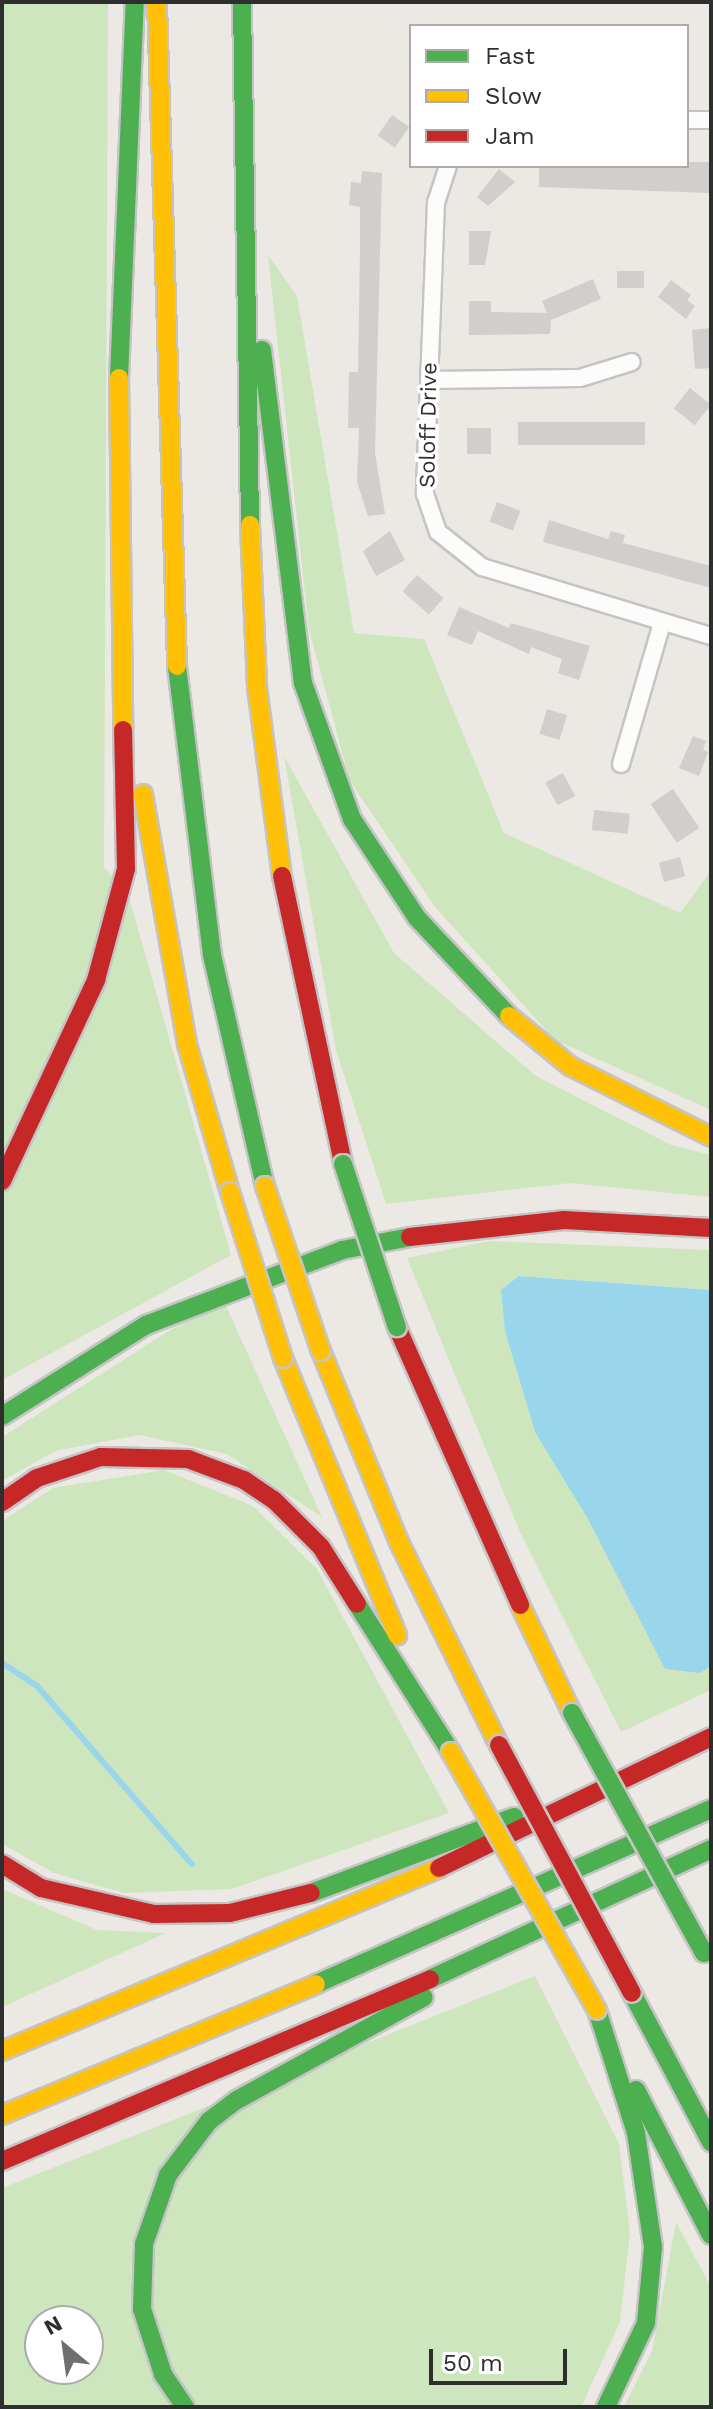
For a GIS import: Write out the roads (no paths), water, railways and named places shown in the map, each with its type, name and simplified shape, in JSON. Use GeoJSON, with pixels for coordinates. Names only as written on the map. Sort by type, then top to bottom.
{"type":"FeatureCollection","features":[{"type":"Feature","properties":{"kind":"highway"},"geometry":{"type":"LineString","coordinates":[[2,1181],[79,1023],[114,925],[129,828],[116,436],[135,2]]}},
{"type":"Feature","properties":{"kind":"highway"},"geometry":{"type":"LineString","coordinates":[[157,2],[169,545],[181,737],[212,955],[265,1186],[321,1351],[398,1540],[499,1745],[711,2142]]}},
{"type":"Feature","properties":{"kind":"highway"},"geometry":{"type":"LineString","coordinates":[[242,2],[251,588],[265,773],[290,936],[343,1164],[397,1327],[471,1506],[572,1713],[709,1961]]}},
{"type":"Feature","properties":{"kind":"highway"},"geometry":{"type":"LineString","coordinates":[[244,178],[297,648],[316,730],[352,819],[417,918],[501,1010],[580,1072],[711,1137]]}},
{"type":"Feature","properties":{"kind":"highway"},"geometry":{"type":"LineString","coordinates":[[123,667],[174,984],[230,1192],[283,1358],[424,1701],[597,2010],[711,2235]]}},
{"type":"Feature","properties":{"kind":"highway"},"geometry":{"type":"LineString","coordinates":[[2,1416],[146,1325],[342,1250],[438,1231],[564,1220],[711,1228]]}},
{"type":"Feature","properties":{"kind":"highway"},"geometry":{"type":"LineString","coordinates":[[2,1502],[37,1478],[101,1457],[188,1459],[244,1480],[274,1500],[321,1547],[424,1701]]}},
{"type":"Feature","properties":{"kind":"highway"},"geometry":{"type":"LineString","coordinates":[[2,2051],[479,1851],[711,1737]]}},
{"type":"Feature","properties":{"kind":"highway"},"geometry":{"type":"LineString","coordinates":[[2,1864],[41,1888],[94,1905],[192,1915],[267,1906],[475,1828],[596,1795]]}},
{"type":"Feature","properties":{"kind":"highway"},"geometry":{"type":"LineString","coordinates":[[2,2115],[509,1903],[711,1809]]}},
{"type":"Feature","properties":{"kind":"highway"},"geometry":{"type":"LineString","coordinates":[[2,2161],[526,1938],[711,1849]]}},
{"type":"Feature","properties":{"kind":"highway"},"geometry":{"type":"LineString","coordinates":[[185,2407],[150,2341],[141,2285],[155,2199],[186,2147],[237,2100],[526,1938]]}},
{"type":"Feature","properties":{"kind":"highway"},"geometry":{"type":"LineString","coordinates":[[597,2010],[636,2133],[653,2247],[646,2323],[606,2407]]}},
{"type":"Feature","properties":{"kind":"street"},"geometry":{"type":"LineString","coordinates":[[689,120],[711,120]]}},
{"type":"Feature","properties":{"kind":"street","name":"Soloff Drive"},"geometry":{"type":"LineString","coordinates":[[447,168],[436,202],[425,494],[429,515],[451,548],[482,567],[711,636]]}},
{"type":"Feature","properties":{"kind":"street"},"geometry":{"type":"LineString","coordinates":[[429,380],[580,378],[632,362]]}},
{"type":"Feature","properties":{"kind":"street"},"geometry":{"type":"LineString","coordinates":[[621,764],[662,623]]}},
{"type":"Feature","properties":{"kind":"water"},"geometry":{"type":"Polygon","coordinates":[[[519,1276],[711,1290],[711,1666],[700,1673],[665,1669],[588,1519],[535,1432],[505,1331],[501,1290],[519,1276]]]}},
{"type":"Feature","properties":{"kind":"waterway"},"geometry":{"type":"LineString","coordinates":[[2,1663],[37,1686],[192,1864]]}}]}
